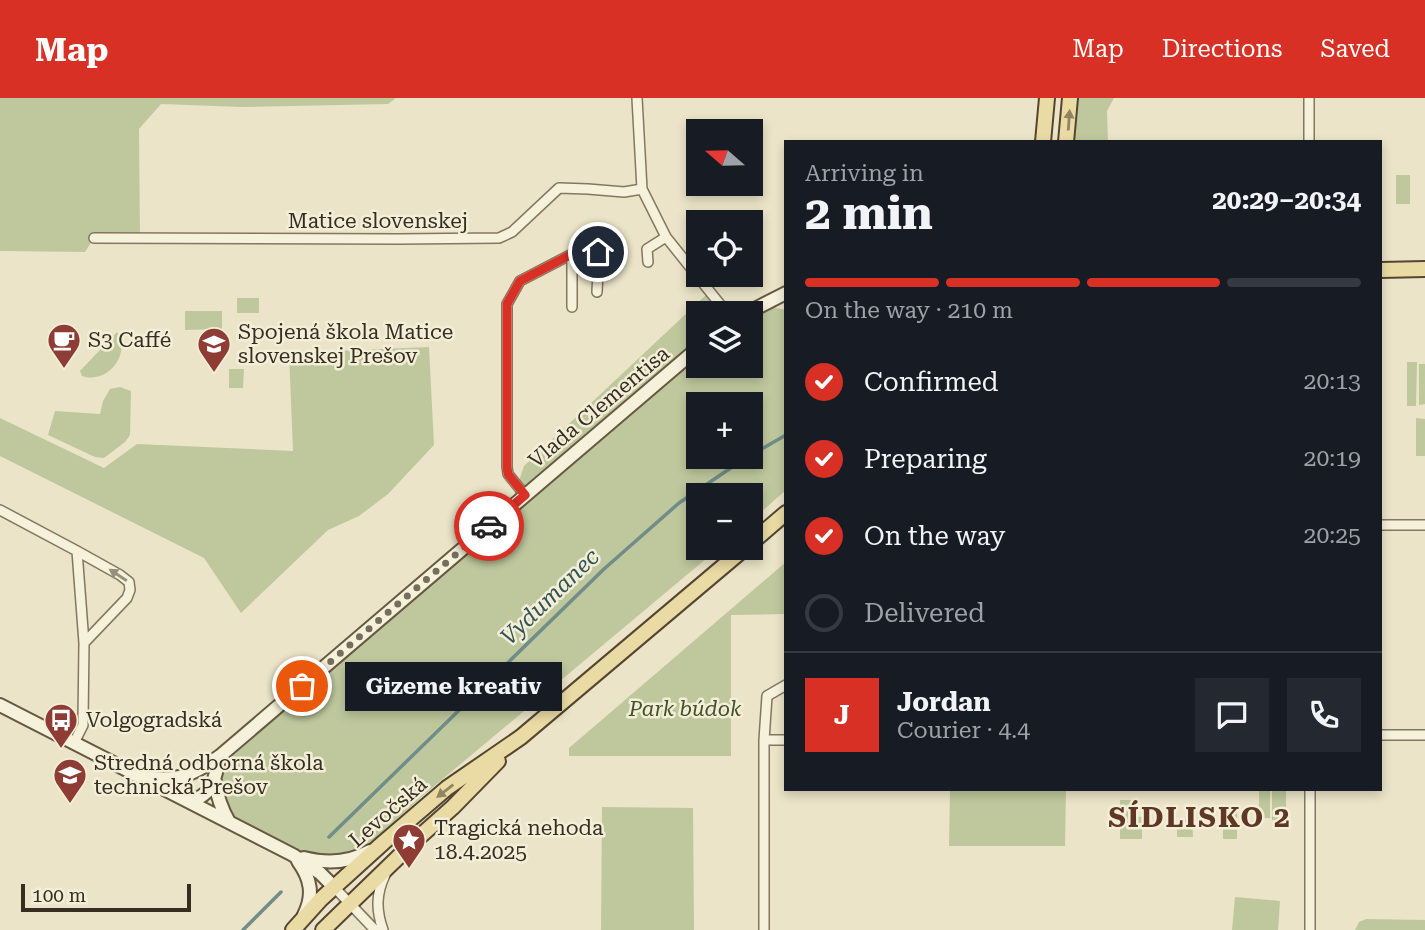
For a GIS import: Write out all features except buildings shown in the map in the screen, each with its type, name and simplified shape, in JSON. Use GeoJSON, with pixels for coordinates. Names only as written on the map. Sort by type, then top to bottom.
{"type":"FeatureCollection","features":[{"type":"Feature","properties":{"kind":"main road"},"geometry":{"type":"LineString","coordinates":[[1066,140],[1070,98]]}},
{"type":"Feature","properties":{"kind":"main road"},"geometry":{"type":"LineString","coordinates":[[1042,140],[1046,105]]}},
{"type":"Feature","properties":{"kind":"main road"},"geometry":{"type":"LineString","coordinates":[[1382,270],[1425,269]]}},
{"type":"Feature","properties":{"kind":"main road"},"geometry":{"type":"LineString","coordinates":[[763,533],[784,515]]}},
{"type":"Feature","properties":{"kind":"main road","name":"Levočská"},"geometry":{"type":"LineString","coordinates":[[297,925],[334,887],[447,788],[521,737],[731,560]]}},
{"type":"Feature","properties":{"kind":"main road","name":"Levočská"},"geometry":{"type":"LineString","coordinates":[[323,930],[453,807],[521,737]]}},
{"type":"Feature","properties":{"kind":"street"},"geometry":{"type":"LineString","coordinates":[[637,98],[642,189],[666,237],[717,301]]}},
{"type":"Feature","properties":{"kind":"street"},"geometry":{"type":"LineString","coordinates":[[1309,98],[1309,140]]}},
{"type":"Feature","properties":{"kind":"street"},"geometry":{"type":"LineString","coordinates":[[1037,140],[1046,105]]}},
{"type":"Feature","properties":{"kind":"street","name":"Matice slovenskej"},"geometry":{"type":"LineString","coordinates":[[94,238],[499,238],[512,232],[559,188],[624,192],[642,189]]}},
{"type":"Feature","properties":{"kind":"street"},"geometry":{"type":"LineString","coordinates":[[648,262],[647,249],[666,237]]}},
{"type":"Feature","properties":{"kind":"street"},"geometry":{"type":"LineString","coordinates":[[572,307],[572,254],[598,252],[597,292]]}},
{"type":"Feature","properties":{"kind":"street","name":"Vlada Clementisa"},"geometry":{"type":"LineString","coordinates":[[525,495],[508,474],[507,467],[507,304],[520,281],[572,254]]}},
{"type":"Feature","properties":{"kind":"street"},"geometry":{"type":"LineString","coordinates":[[763,305],[784,294]]}},
{"type":"Feature","properties":{"kind":"street","name":"Vlada Clementisa"},"geometry":{"type":"LineString","coordinates":[[135,775],[165,779],[194,773],[220,756],[686,358]]}},
{"type":"Feature","properties":{"kind":"street"},"geometry":{"type":"LineString","coordinates":[[0,510],[129,582],[127,598],[84,643]]}},
{"type":"Feature","properties":{"kind":"street"},"geometry":{"type":"LineString","coordinates":[[1382,525],[1425,525]]}},
{"type":"Feature","properties":{"kind":"street"},"geometry":{"type":"LineString","coordinates":[[74,744],[83,725],[84,643],[77,551]]}},
{"type":"Feature","properties":{"kind":"street"},"geometry":{"type":"LineString","coordinates":[[764,930],[766,696],[784,686]]}},
{"type":"Feature","properties":{"kind":"street"},"geometry":{"type":"LineString","coordinates":[[0,705],[293,855],[320,873],[375,930]]}},
{"type":"Feature","properties":{"kind":"street"},"geometry":{"type":"LineString","coordinates":[[1382,735],[1425,735]]}},
{"type":"Feature","properties":{"kind":"street"},"geometry":{"type":"LineString","coordinates":[[764,740],[784,740]]}},
{"type":"Feature","properties":{"kind":"street"},"geometry":{"type":"LineString","coordinates":[[220,756],[215,781],[217,797],[230,822]]}},
{"type":"Feature","properties":{"kind":"street"},"geometry":{"type":"LineString","coordinates":[[190,802],[189,782],[194,773]]}},
{"type":"Feature","properties":{"kind":"street"},"geometry":{"type":"LineString","coordinates":[[190,802],[208,792],[215,781]]}},
{"type":"Feature","properties":{"kind":"street"},"geometry":{"type":"LineString","coordinates":[[1310,791],[1310,930]]}},
{"type":"Feature","properties":{"kind":"street"},"geometry":{"type":"LineString","coordinates":[[293,855],[327,862],[346,860],[368,852],[384,842]]}},
{"type":"Feature","properties":{"kind":"street"},"geometry":{"type":"LineString","coordinates":[[293,855],[305,872],[310,887],[310,901],[297,925]]}},
{"type":"Feature","properties":{"kind":"street"},"geometry":{"type":"LineString","coordinates":[[383,930],[377,912],[378,894],[390,866]]}},
{"type":"Feature","properties":{"kind":"green space"},"geometry":{"type":"Polygon","coordinates":[[[0,98],[396,98],[388,104],[242,107],[161,104],[139,129],[140,238],[94,238],[85,252],[0,251],[0,98]]]}},
{"type":"Feature","properties":{"kind":"green space"},"geometry":{"type":"Polygon","coordinates":[[[1077,98],[1114,98],[1107,111],[1108,140],[1074,140],[1077,98]]]}},
{"type":"Feature","properties":{"kind":"green space"},"geometry":{"type":"Polygon","coordinates":[[[1396,175],[1410,175],[1410,204],[1396,204],[1396,175]]]}},
{"type":"Feature","properties":{"kind":"green space"},"geometry":{"type":"Polygon","coordinates":[[[706,295],[711,301],[700,301],[706,295]]]}},
{"type":"Feature","properties":{"kind":"green space"},"geometry":{"type":"Polygon","coordinates":[[[237,298],[259,298],[259,313],[237,313],[237,298]]]}},
{"type":"Feature","properties":{"kind":"green space"},"geometry":{"type":"Polygon","coordinates":[[[772,307],[784,310],[784,492],[763,510],[763,483],[686,483],[686,560],[705,560],[426,793],[357,855],[298,854],[235,830],[223,796],[223,761],[510,507],[524,466],[686,314],[686,378],[763,378],[763,313],[772,307]]]}},
{"type":"Feature","properties":{"kind":"green space"},"geometry":{"type":"Polygon","coordinates":[[[185,311],[222,311],[222,329],[185,330],[185,311]]]}},
{"type":"Feature","properties":{"kind":"green space"},"geometry":{"type":"Polygon","coordinates":[[[117,332],[121,349],[114,366],[100,376],[82,376],[80,371],[117,332]]]}},
{"type":"Feature","properties":{"kind":"green space"},"geometry":{"type":"Polygon","coordinates":[[[429,347],[434,445],[388,494],[359,516],[328,530],[241,613],[204,558],[0,456],[0,418],[104,468],[137,444],[293,451],[289,353],[429,347]]]}},
{"type":"Feature","properties":{"kind":"green space"},"geometry":{"type":"Polygon","coordinates":[[[1407,362],[1417,362],[1416,406],[1407,406],[1407,362]]]}},
{"type":"Feature","properties":{"kind":"green space"},"geometry":{"type":"Polygon","coordinates":[[[1419,364],[1425,364],[1425,404],[1419,405],[1419,364]]]}},
{"type":"Feature","properties":{"kind":"green space"},"geometry":{"type":"Polygon","coordinates":[[[229,369],[244,369],[243,388],[229,388],[229,369]]]}},
{"type":"Feature","properties":{"kind":"green space"},"geometry":{"type":"Polygon","coordinates":[[[120,387],[131,391],[130,435],[104,458],[95,457],[48,435],[55,411],[100,414],[110,389],[120,387]]]}},
{"type":"Feature","properties":{"kind":"green space"},"geometry":{"type":"Polygon","coordinates":[[[1416,418],[1425,419],[1425,456],[1416,456],[1416,418]]]}},
{"type":"Feature","properties":{"kind":"green space","name":"Park búdok"},"geometry":{"type":"Polygon","coordinates":[[[784,564],[784,614],[731,615],[731,756],[569,756],[569,748],[784,564]]]}},
{"type":"Feature","properties":{"kind":"green space"},"geometry":{"type":"Polygon","coordinates":[[[950,791],[1066,791],[1065,846],[949,846],[950,791]]]}},
{"type":"Feature","properties":{"kind":"green space"},"geometry":{"type":"Polygon","coordinates":[[[1259,791],[1270,791],[1270,818],[1259,818],[1259,791]]]}},
{"type":"Feature","properties":{"kind":"green space"},"geometry":{"type":"Polygon","coordinates":[[[1272,791],[1286,791],[1286,821],[1272,820],[1272,791]]]}},
{"type":"Feature","properties":{"kind":"green space"},"geometry":{"type":"Polygon","coordinates":[[[1120,800],[1132,800],[1132,816],[1142,817],[1142,839],[1120,839],[1120,800]]]}},
{"type":"Feature","properties":{"kind":"green space"},"geometry":{"type":"Polygon","coordinates":[[[602,807],[693,808],[694,930],[601,930],[602,807]]]}},
{"type":"Feature","properties":{"kind":"green space"},"geometry":{"type":"Polygon","coordinates":[[[1223,811],[1237,811],[1237,839],[1223,839],[1223,811]]]}},
{"type":"Feature","properties":{"kind":"green space"},"geometry":{"type":"Polygon","coordinates":[[[1186,818],[1192,818],[1193,837],[1177,837],[1177,829],[1186,818]]]}},
{"type":"Feature","properties":{"kind":"green space"},"geometry":{"type":"Polygon","coordinates":[[[1235,897],[1280,901],[1278,930],[1232,930],[1235,897]]]}},
{"type":"Feature","properties":{"kind":"green space"},"geometry":{"type":"Polygon","coordinates":[[[1366,919],[1425,920],[1425,930],[1355,930],[1359,922],[1366,919]]]}},
{"type":"Feature","properties":{"kind":"waterway","name":"Vydumanec"},"geometry":{"type":"LineString","coordinates":[[763,448],[784,436]]}},
{"type":"Feature","properties":{"kind":"waterway","name":"Vydumanec"},"geometry":{"type":"LineString","coordinates":[[329,837],[604,569],[679,503],[729,469]]}},
{"type":"Feature","properties":{"kind":"waterway","name":"Vydumanec"},"geometry":{"type":"LineString","coordinates":[[243,930],[281,892]]}},
{"type":"Feature","properties":{"kind":"way so far"},"geometry":{"type":"LineString","coordinates":[[302,686],[489,526]]}},
{"type":"Feature","properties":{"kind":"place","name":"S3 Caffé"},"geometry":{"type":"Point","coordinates":[64,370]}},
{"type":"Feature","properties":{"kind":"place","name":"Spojená škola Matice slovenskej Prešov"},"geometry":{"type":"Point","coordinates":[214,374]}},
{"type":"Feature","properties":{"kind":"place","name":"Gizeme kreativ"},"geometry":{"type":"Point","coordinates":[302,686]}},
{"type":"Feature","properties":{"kind":"place","name":"Volgogradská"},"geometry":{"type":"Point","coordinates":[61,750]}},
{"type":"Feature","properties":{"kind":"place","name":"Stredná odborná škola technická Prešov"},"geometry":{"type":"Point","coordinates":[70,805]}},
{"type":"Feature","properties":{"kind":"place","name":"Tragická nehoda 18.4.2025"},"geometry":{"type":"Point","coordinates":[409,870]}},
{"type":"Feature","properties":{"kind":"district","name":"SÍDLISKO 2"},"geometry":{"type":"Point","coordinates":[1200,817]}},
{"type":"Feature","properties":{"kind":"route"},"geometry":{"type":"LineString","coordinates":[[489,526],[525,495],[508,474],[507,467],[507,304],[520,281],[572,254],[598,252]]}}]}
